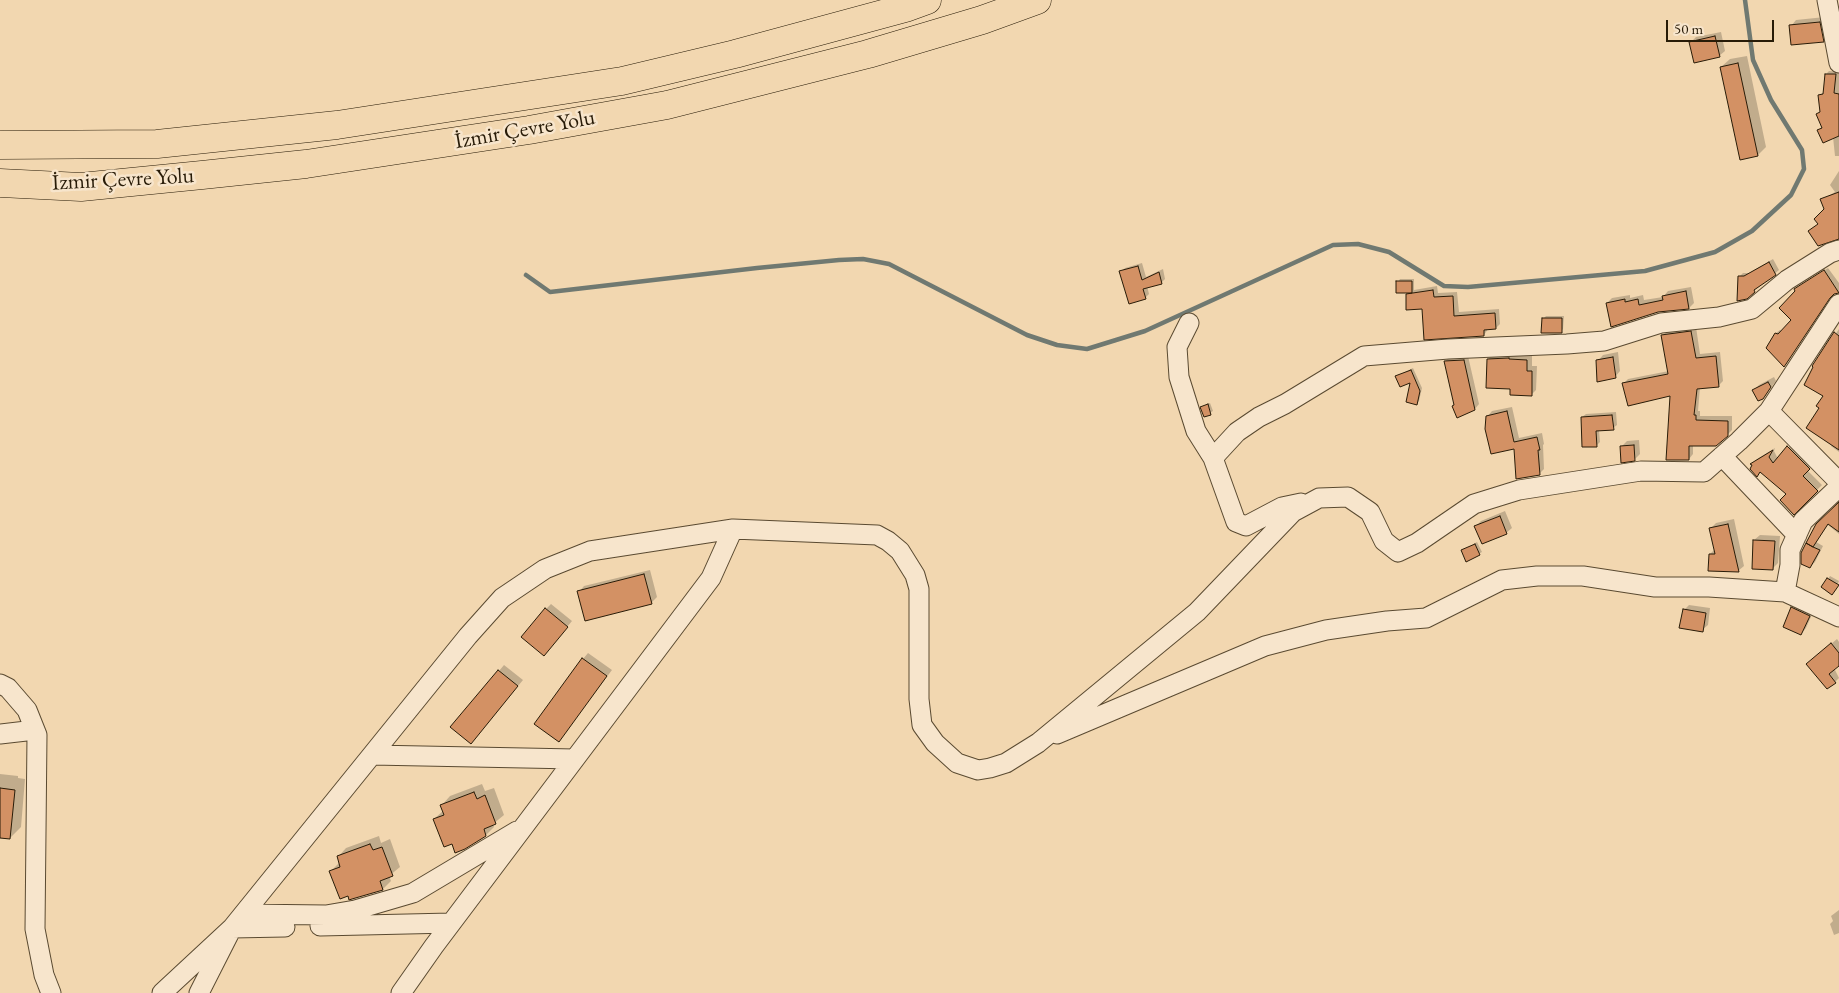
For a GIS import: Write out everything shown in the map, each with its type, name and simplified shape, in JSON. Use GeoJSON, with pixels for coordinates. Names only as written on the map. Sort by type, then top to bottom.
{"type":"FeatureCollection","features":[{"type":"Feature","properties":{"kind":"highway","name":"İzmir Çevre Yolu"},"geometry":{"type":"LineString","coordinates":[[0,145],[156,144],[337,125],[622,81],[735,54],[905,8],[926,0]]}},
{"type":"Feature","properties":{"kind":"highway","name":"İzmir Çevre Yolu"},"geometry":{"type":"LineString","coordinates":[[0,183],[81,187],[202,175],[306,164],[529,130],[667,105],[859,56],[982,20],[1037,0]]}},
{"type":"Feature","properties":{"kind":"street"},"geometry":{"type":"LineString","coordinates":[[1826,0],[1839,63]]}},
{"type":"Feature","properties":{"kind":"street"},"geometry":{"type":"LineString","coordinates":[[1214,458],[1237,432],[1259,417],[1285,404],[1364,356],[1448,349],[1595,342],[1661,323],[1719,317],[1752,309],[1787,280],[1830,253],[1839,250]]}},
{"type":"Feature","properties":{"kind":"street"},"geometry":{"type":"LineString","coordinates":[[1189,323],[1177,347],[1179,377],[1196,431],[1214,458],[1236,522],[1246,526],[1282,508],[1319,498],[1348,497],[1370,512],[1384,541],[1398,552],[1417,543],[1474,504],[1519,490],[1641,471],[1704,472],[1769,411],[1839,304]]}},
{"type":"Feature","properties":{"kind":"street"},"geometry":{"type":"LineString","coordinates":[[1769,411],[1839,482]]}},
{"type":"Feature","properties":{"kind":"street"},"geometry":{"type":"LineString","coordinates":[[1722,456],[1797,535]]}},
{"type":"Feature","properties":{"kind":"street"},"geometry":{"type":"LineString","coordinates":[[1785,592],[1790,565],[1790,550],[1803,521],[1839,487]]}},
{"type":"Feature","properties":{"kind":"street"},"geometry":{"type":"LineString","coordinates":[[162,993],[238,921],[468,636],[502,598],[545,569],[590,551],[733,530],[877,535],[900,551],[915,575],[919,589],[919,712],[922,725],[934,744],[957,762],[978,770],[1006,763],[1038,743],[1197,612],[1293,512],[1319,498]]}},
{"type":"Feature","properties":{"kind":"street"},"geometry":{"type":"LineString","coordinates":[[401,993],[451,923],[711,578],[733,530]]}},
{"type":"Feature","properties":{"kind":"street"},"geometry":{"type":"LineString","coordinates":[[1038,743],[1264,646],[1326,630],[1387,621],[1426,618],[1502,580],[1537,576],[1583,576],[1655,587],[1709,587],[1785,592],[1839,617]]}},
{"type":"Feature","properties":{"kind":"street"},"geometry":{"type":"LineString","coordinates":[[0,684],[8,688],[27,710],[37,736],[35,929],[44,975],[51,993]]}},
{"type":"Feature","properties":{"kind":"street"},"geometry":{"type":"LineString","coordinates":[[0,734],[35,730]]}},
{"type":"Feature","properties":{"kind":"street"},"geometry":{"type":"LineString","coordinates":[[372,755],[575,759]]}},
{"type":"Feature","properties":{"kind":"street"},"geometry":{"type":"LineString","coordinates":[[238,921],[326,915],[355,910],[413,893],[508,835],[523,828]]}},
{"type":"Feature","properties":{"kind":"street"},"geometry":{"type":"LineString","coordinates":[[238,921],[451,923]]}},
{"type":"Feature","properties":{"kind":"street"},"geometry":{"type":"LineString","coordinates":[[199,993],[238,921]]}},
{"type":"Feature","properties":{"kind":"building"},"geometry":{"type":"Polygon","coordinates":[[[1820,22],[1824,42],[1791,45],[1789,25],[1820,22]]]}},
{"type":"Feature","properties":{"kind":"building"},"geometry":{"type":"Polygon","coordinates":[[[1715,36],[1720,57],[1694,63],[1689,42],[1715,36]]]}},
{"type":"Feature","properties":{"kind":"building"},"geometry":{"type":"Polygon","coordinates":[[[1738,63],[1758,156],[1740,160],[1720,67],[1738,63]]]}},
{"type":"Feature","properties":{"kind":"building"},"geometry":{"type":"Polygon","coordinates":[[[1825,74],[1836,74],[1834,93],[1839,94],[1839,136],[1823,143],[1817,130],[1822,128],[1816,114],[1820,112],[1818,95],[1823,94],[1825,74]]]}},
{"type":"Feature","properties":{"kind":"building"},"geometry":{"type":"Polygon","coordinates":[[[1839,192],[1839,239],[1818,246],[1808,231],[1818,224],[1814,219],[1824,209],[1820,199],[1839,192]]]}},
{"type":"Feature","properties":{"kind":"building"},"geometry":{"type":"Polygon","coordinates":[[[1769,262],[1776,275],[1754,290],[1755,292],[1747,299],[1737,301],[1738,276],[1744,276],[1769,262]]]}},
{"type":"Feature","properties":{"kind":"building"},"geometry":{"type":"Polygon","coordinates":[[[1138,266],[1142,280],[1159,272],[1162,284],[1143,289],[1146,299],[1129,304],[1119,271],[1138,266]]]}},
{"type":"Feature","properties":{"kind":"building"},"geometry":{"type":"Polygon","coordinates":[[[1824,270],[1839,293],[1834,294],[1830,298],[1784,367],[1766,348],[1775,333],[1778,334],[1791,320],[1779,308],[1795,291],[1794,289],[1824,270]]]}},
{"type":"Feature","properties":{"kind":"building"},"geometry":{"type":"Polygon","coordinates":[[[1396,281],[1412,281],[1412,293],[1396,293],[1396,281]]]}},
{"type":"Feature","properties":{"kind":"building"},"geometry":{"type":"Polygon","coordinates":[[[1433,290],[1434,297],[1453,296],[1454,316],[1495,313],[1496,329],[1484,330],[1484,336],[1424,340],[1422,309],[1406,310],[1406,294],[1433,290]]]}},
{"type":"Feature","properties":{"kind":"building"},"geometry":{"type":"Polygon","coordinates":[[[1686,291],[1689,309],[1658,312],[1611,327],[1606,303],[1625,299],[1625,302],[1638,299],[1639,305],[1663,300],[1662,296],[1686,291]]]}},
{"type":"Feature","properties":{"kind":"building"},"geometry":{"type":"Polygon","coordinates":[[[1542,318],[1562,318],[1562,333],[1541,333],[1542,318]]]}},
{"type":"Feature","properties":{"kind":"building"},"geometry":{"type":"Polygon","coordinates":[[[1691,331],[1696,358],[1716,356],[1719,387],[1697,389],[1694,415],[1696,415],[1696,420],[1728,421],[1728,436],[1716,446],[1689,446],[1689,460],[1666,460],[1670,396],[1628,406],[1622,383],[1668,374],[1661,335],[1691,331]]]}},
{"type":"Feature","properties":{"kind":"building"},"geometry":{"type":"Polygon","coordinates":[[[1834,332],[1839,336],[1839,450],[1806,428],[1819,408],[1816,406],[1823,396],[1804,385],[1812,366],[1834,332]]]}},
{"type":"Feature","properties":{"kind":"building"},"geometry":{"type":"Polygon","coordinates":[[[1613,357],[1616,378],[1597,382],[1596,360],[1613,357]]]}},
{"type":"Feature","properties":{"kind":"building"},"geometry":{"type":"Polygon","coordinates":[[[1509,358],[1527,360],[1527,371],[1532,371],[1532,396],[1510,395],[1510,389],[1486,388],[1487,359],[1509,358]]]}},
{"type":"Feature","properties":{"kind":"building"},"geometry":{"type":"Polygon","coordinates":[[[1464,360],[1475,410],[1457,418],[1452,406],[1454,405],[1444,361],[1464,360]]]}},
{"type":"Feature","properties":{"kind":"building"},"geometry":{"type":"Polygon","coordinates":[[[1411,370],[1420,391],[1417,405],[1406,402],[1410,383],[1400,387],[1395,376],[1411,370]]]}},
{"type":"Feature","properties":{"kind":"building"},"geometry":{"type":"Polygon","coordinates":[[[1768,382],[1771,387],[1763,399],[1758,401],[1752,390],[1768,382]]]}},
{"type":"Feature","properties":{"kind":"building"},"geometry":{"type":"Polygon","coordinates":[[[1208,404],[1211,415],[1204,417],[1200,407],[1208,404]]]}},
{"type":"Feature","properties":{"kind":"building"},"geometry":{"type":"Polygon","coordinates":[[[1507,411],[1514,442],[1537,437],[1540,450],[1538,450],[1540,475],[1516,479],[1514,449],[1491,454],[1485,429],[1486,416],[1507,411]]]}},
{"type":"Feature","properties":{"kind":"building"},"geometry":{"type":"Polygon","coordinates":[[[1612,415],[1614,430],[1596,431],[1597,447],[1582,447],[1581,417],[1612,415]]]}},
{"type":"Feature","properties":{"kind":"building"},"geometry":{"type":"Polygon","coordinates":[[[1634,445],[1635,461],[1621,463],[1620,446],[1634,445]]]}},
{"type":"Feature","properties":{"kind":"building"},"geometry":{"type":"Polygon","coordinates":[[[1787,446],[1810,469],[1803,476],[1818,491],[1794,515],[1780,500],[1786,494],[1760,472],[1757,477],[1750,469],[1752,465],[1750,464],[1773,450],[1769,457],[1773,463],[1787,446]]]}},
{"type":"Feature","properties":{"kind":"building"},"geometry":{"type":"Polygon","coordinates":[[[1839,502],[1839,532],[1828,524],[1813,547],[1820,550],[1810,568],[1801,564],[1801,553],[1816,524],[1839,502]]]}},
{"type":"Feature","properties":{"kind":"building"},"geometry":{"type":"Polygon","coordinates":[[[1500,516],[1507,534],[1482,544],[1474,526],[1500,516]]]}},
{"type":"Feature","properties":{"kind":"building"},"geometry":{"type":"Polygon","coordinates":[[[1728,524],[1739,572],[1708,571],[1709,554],[1715,554],[1709,528],[1728,524]]]}},
{"type":"Feature","properties":{"kind":"building"},"geometry":{"type":"Polygon","coordinates":[[[1753,540],[1775,541],[1773,570],[1752,569],[1753,540]]]}},
{"type":"Feature","properties":{"kind":"building"},"geometry":{"type":"Polygon","coordinates":[[[1475,544],[1480,555],[1466,562],[1461,550],[1475,544]]]}},
{"type":"Feature","properties":{"kind":"building"},"geometry":{"type":"Polygon","coordinates":[[[644,574],[652,604],[585,621],[577,591],[644,574]]]}},
{"type":"Feature","properties":{"kind":"building"},"geometry":{"type":"Polygon","coordinates":[[[1827,578],[1839,585],[1832,595],[1821,587],[1827,578]]]}},
{"type":"Feature","properties":{"kind":"building"},"geometry":{"type":"Polygon","coordinates":[[[1791,607],[1810,616],[1801,635],[1783,627],[1791,607]]]}},
{"type":"Feature","properties":{"kind":"building"},"geometry":{"type":"Polygon","coordinates":[[[545,608],[568,627],[544,656],[521,637],[545,608]]]}},
{"type":"Feature","properties":{"kind":"building"},"geometry":{"type":"Polygon","coordinates":[[[1683,609],[1706,613],[1703,632],[1679,628],[1683,609]]]}},
{"type":"Feature","properties":{"kind":"building"},"geometry":{"type":"Polygon","coordinates":[[[1831,643],[1839,653],[1839,666],[1829,674],[1836,683],[1827,689],[1806,664],[1831,643]]]}},
{"type":"Feature","properties":{"kind":"building"},"geometry":{"type":"Polygon","coordinates":[[[582,658],[607,676],[559,742],[534,724],[582,658]]]}},
{"type":"Feature","properties":{"kind":"building"},"geometry":{"type":"Polygon","coordinates":[[[498,670],[518,686],[471,744],[450,727],[498,670]]]}},
{"type":"Feature","properties":{"kind":"building"},"geometry":{"type":"Polygon","coordinates":[[[0,788],[15,790],[10,839],[0,838],[0,788]]]}},
{"type":"Feature","properties":{"kind":"building"},"geometry":{"type":"Polygon","coordinates":[[[474,792],[477,799],[485,795],[496,824],[484,829],[486,836],[455,853],[452,844],[444,847],[433,819],[444,815],[440,805],[474,792]]]}},
{"type":"Feature","properties":{"kind":"building"},"geometry":{"type":"Polygon","coordinates":[[[370,844],[373,850],[382,847],[393,876],[380,881],[383,890],[349,900],[348,896],[340,899],[329,871],[340,867],[337,856],[370,844]]]}},
{"type":"Feature","properties":{"kind":"waterway"},"geometry":{"type":"LineString","coordinates":[[526,275],[550,292],[757,268],[863,259],[889,264],[1027,335],[1057,345],[1087,349],[1145,331],[1333,245],[1358,244],[1389,252],[1444,286],[1468,287],[1645,271],[1715,252],[1752,231],[1791,195],[1804,169],[1802,150],[1771,100],[1753,60],[1745,0]]}}]}
